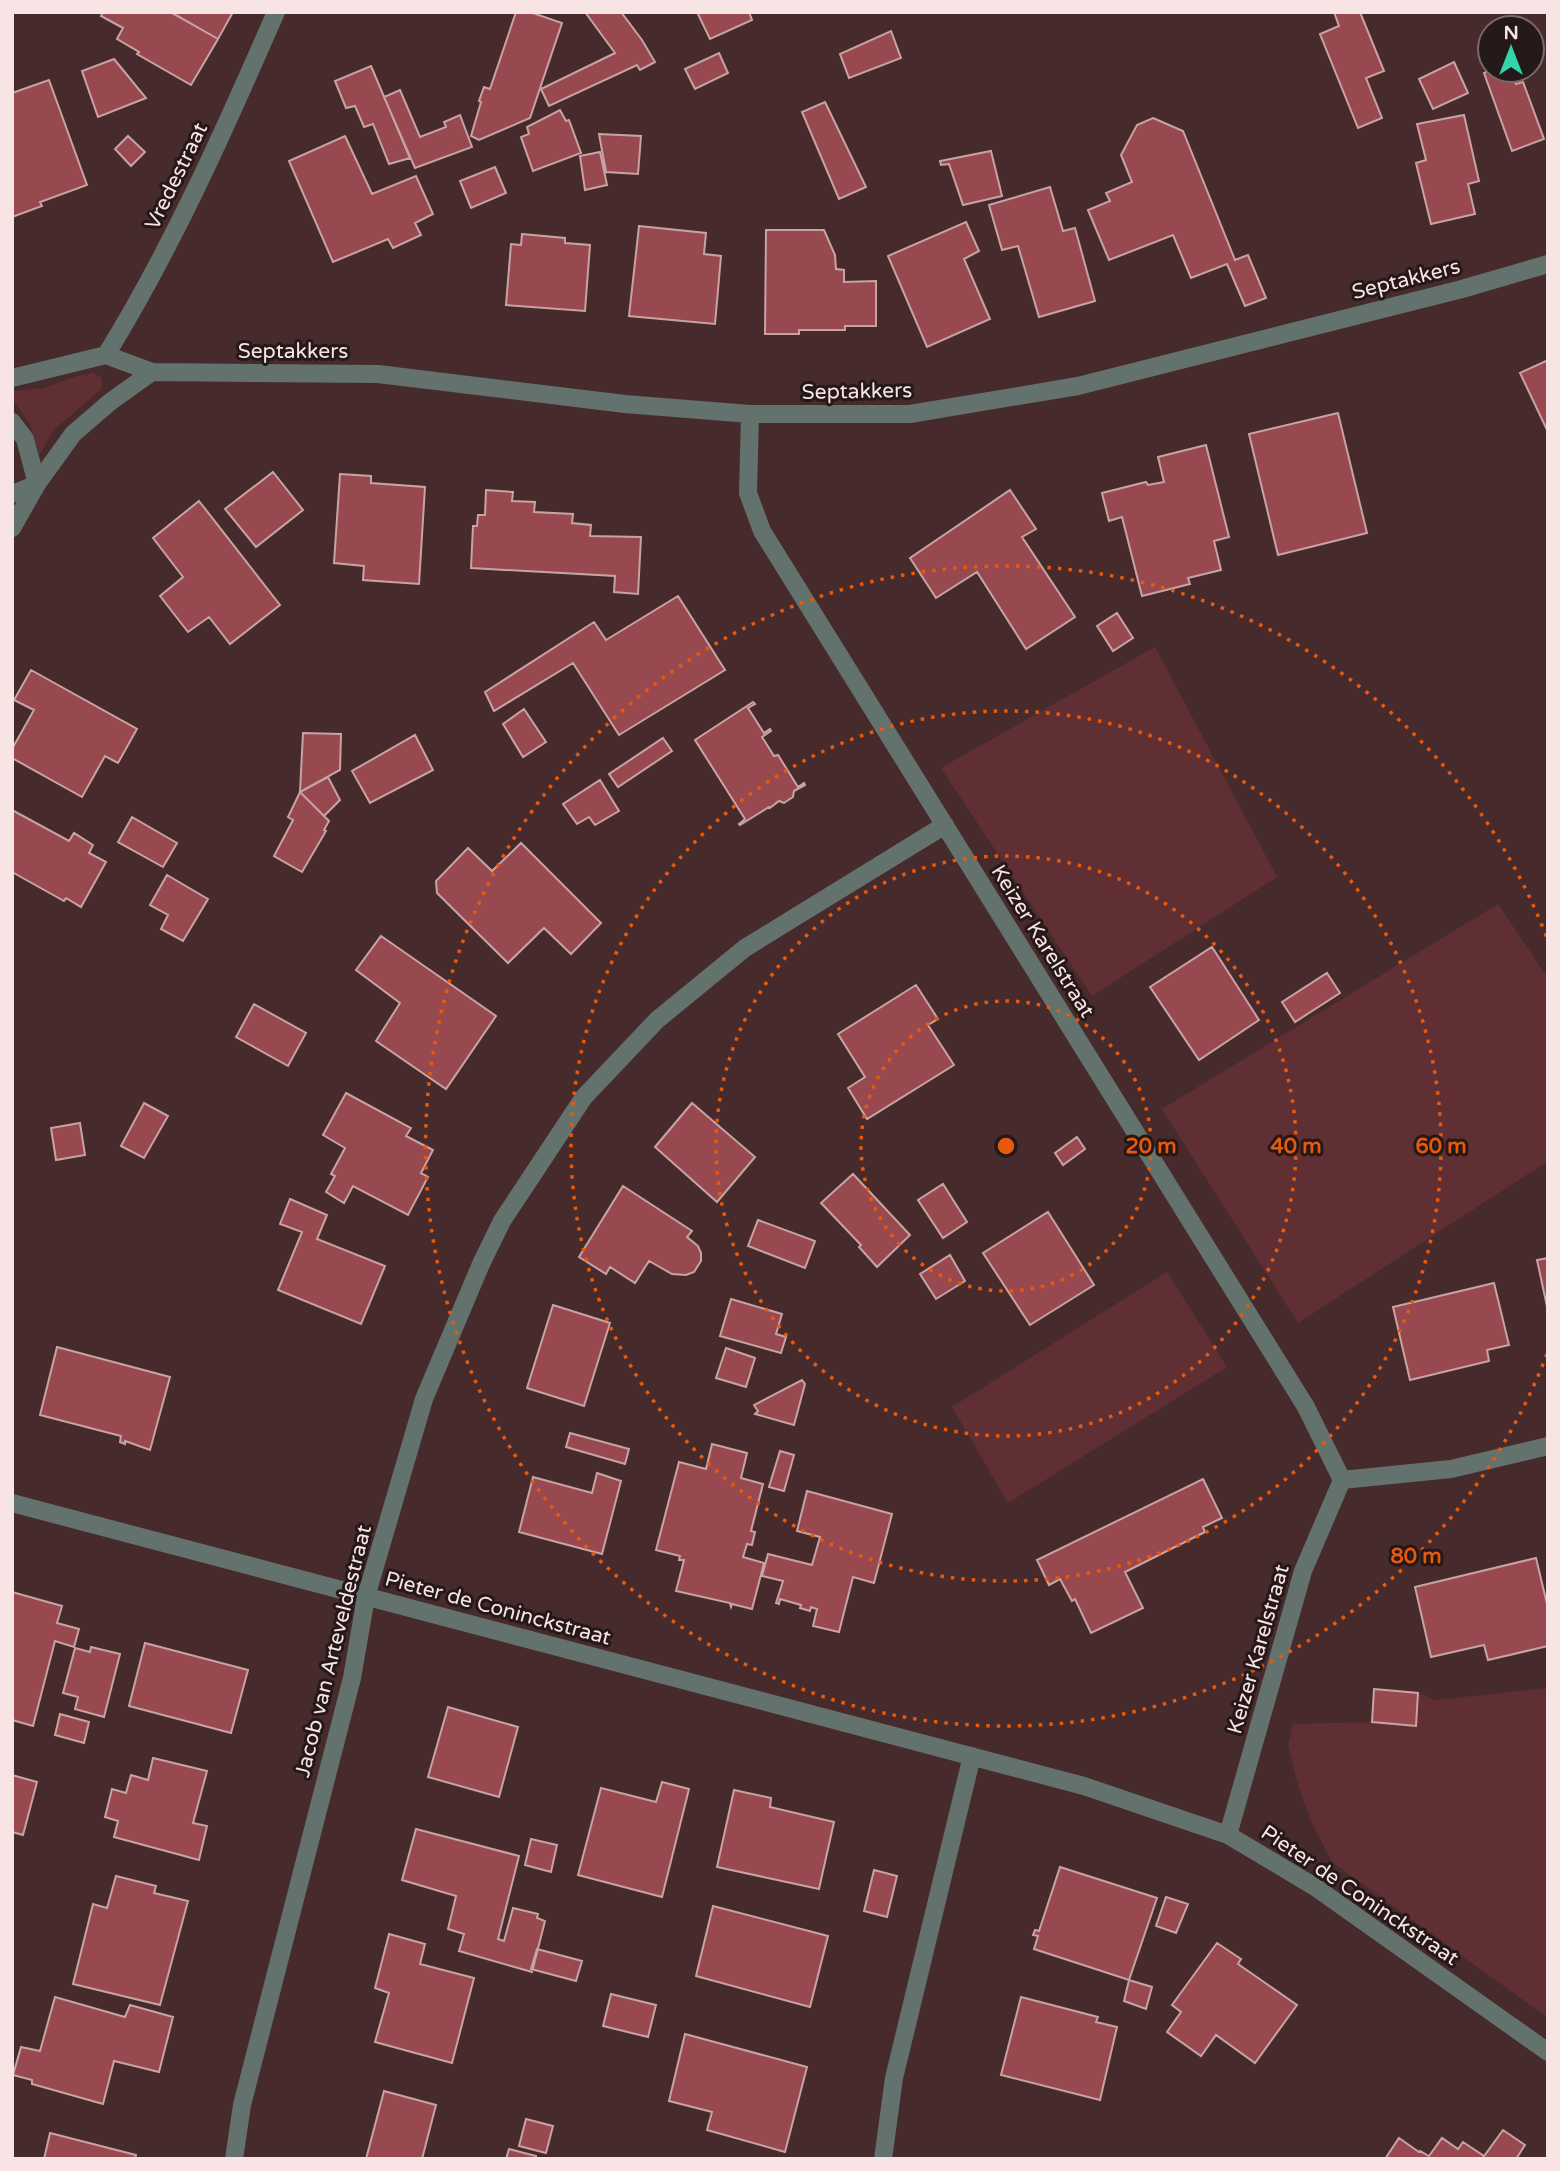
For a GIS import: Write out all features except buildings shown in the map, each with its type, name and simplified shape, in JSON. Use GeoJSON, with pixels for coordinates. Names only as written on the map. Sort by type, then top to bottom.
{"type":"FeatureCollection","features":[{"type":"Feature","properties":{"kind":"street","name":"Vredestraat"},"geometry":{"type":"LineString","coordinates":[[106,355],[179,224],[276,12]]}},
{"type":"Feature","properties":{"kind":"street","name":"Septakkers"},"geometry":{"type":"LineString","coordinates":[[106,355],[152,372],[378,374],[625,404],[750,414],[910,414],[1078,386],[1462,289],[1548,264]]}},
{"type":"Feature","properties":{"kind":"street"},"geometry":{"type":"LineString","coordinates":[[12,378],[106,355]]}},
{"type":"Feature","properties":{"kind":"street"},"geometry":{"type":"LineString","coordinates":[[12,528],[37,484],[73,435],[110,402],[152,372]]}},
{"type":"Feature","properties":{"kind":"street","name":"Keizer Karelstraat"},"geometry":{"type":"LineString","coordinates":[[750,414],[748,493],[762,531],[1306,1407],[1342,1480],[1303,1571],[1228,1835]]}},
{"type":"Feature","properties":{"kind":"street"},"geometry":{"type":"LineString","coordinates":[[12,422],[25,439],[37,484]]}},
{"type":"Feature","properties":{"kind":"street"},"geometry":{"type":"LineString","coordinates":[[12,495],[37,484]]}},
{"type":"Feature","properties":{"kind":"street","name":"Jacob van Arteveldestraat"},"geometry":{"type":"LineString","coordinates":[[234,2159],[242,2105],[352,1678],[366,1597],[424,1399],[481,1264],[523,1186],[584,1097],[657,1020],[745,948],[945,825]]}},
{"type":"Feature","properties":{"kind":"street"},"geometry":{"type":"LineString","coordinates":[[1342,1480],[1451,1469],[1548,1446]]}},
{"type":"Feature","properties":{"kind":"street","name":"Pieter de Coninckstraat"},"geometry":{"type":"LineString","coordinates":[[12,1503],[1084,1786],[1228,1835],[1315,1887],[1548,2052]]}},
{"type":"Feature","properties":{"kind":"street"},"geometry":{"type":"LineString","coordinates":[[883,2159],[894,2078],[972,1756]]}},
{"type":"Feature","properties":{"kind":"shaded area"},"geometry":{"type":"Polygon","coordinates":[[[94,373],[102,378],[102,388],[54,430],[39,455],[32,430],[15,403],[12,391],[44,388],[94,373]]]}},
{"type":"Feature","properties":{"kind":"shaded area"},"geometry":{"type":"Polygon","coordinates":[[[1155,647],[1277,877],[1092,996],[941,768],[1155,647]]]}},
{"type":"Feature","properties":{"kind":"shaded area"},"geometry":{"type":"Polygon","coordinates":[[[1498,904],[1548,978],[1548,1161],[1298,1323],[1162,1109],[1498,904]]]}},
{"type":"Feature","properties":{"kind":"shaded area"},"geometry":{"type":"Polygon","coordinates":[[[1167,1272],[1227,1367],[1008,1503],[952,1407],[1167,1272]]]}},
{"type":"Feature","properties":{"kind":"shaded area"},"geometry":{"type":"Polygon","coordinates":[[[1548,1688],[1548,2018],[1332,1862],[1310,1819],[1288,1745],[1293,1724],[1372,1722],[1415,1726],[1418,1693],[1435,1700],[1548,1688]]]}}]}
